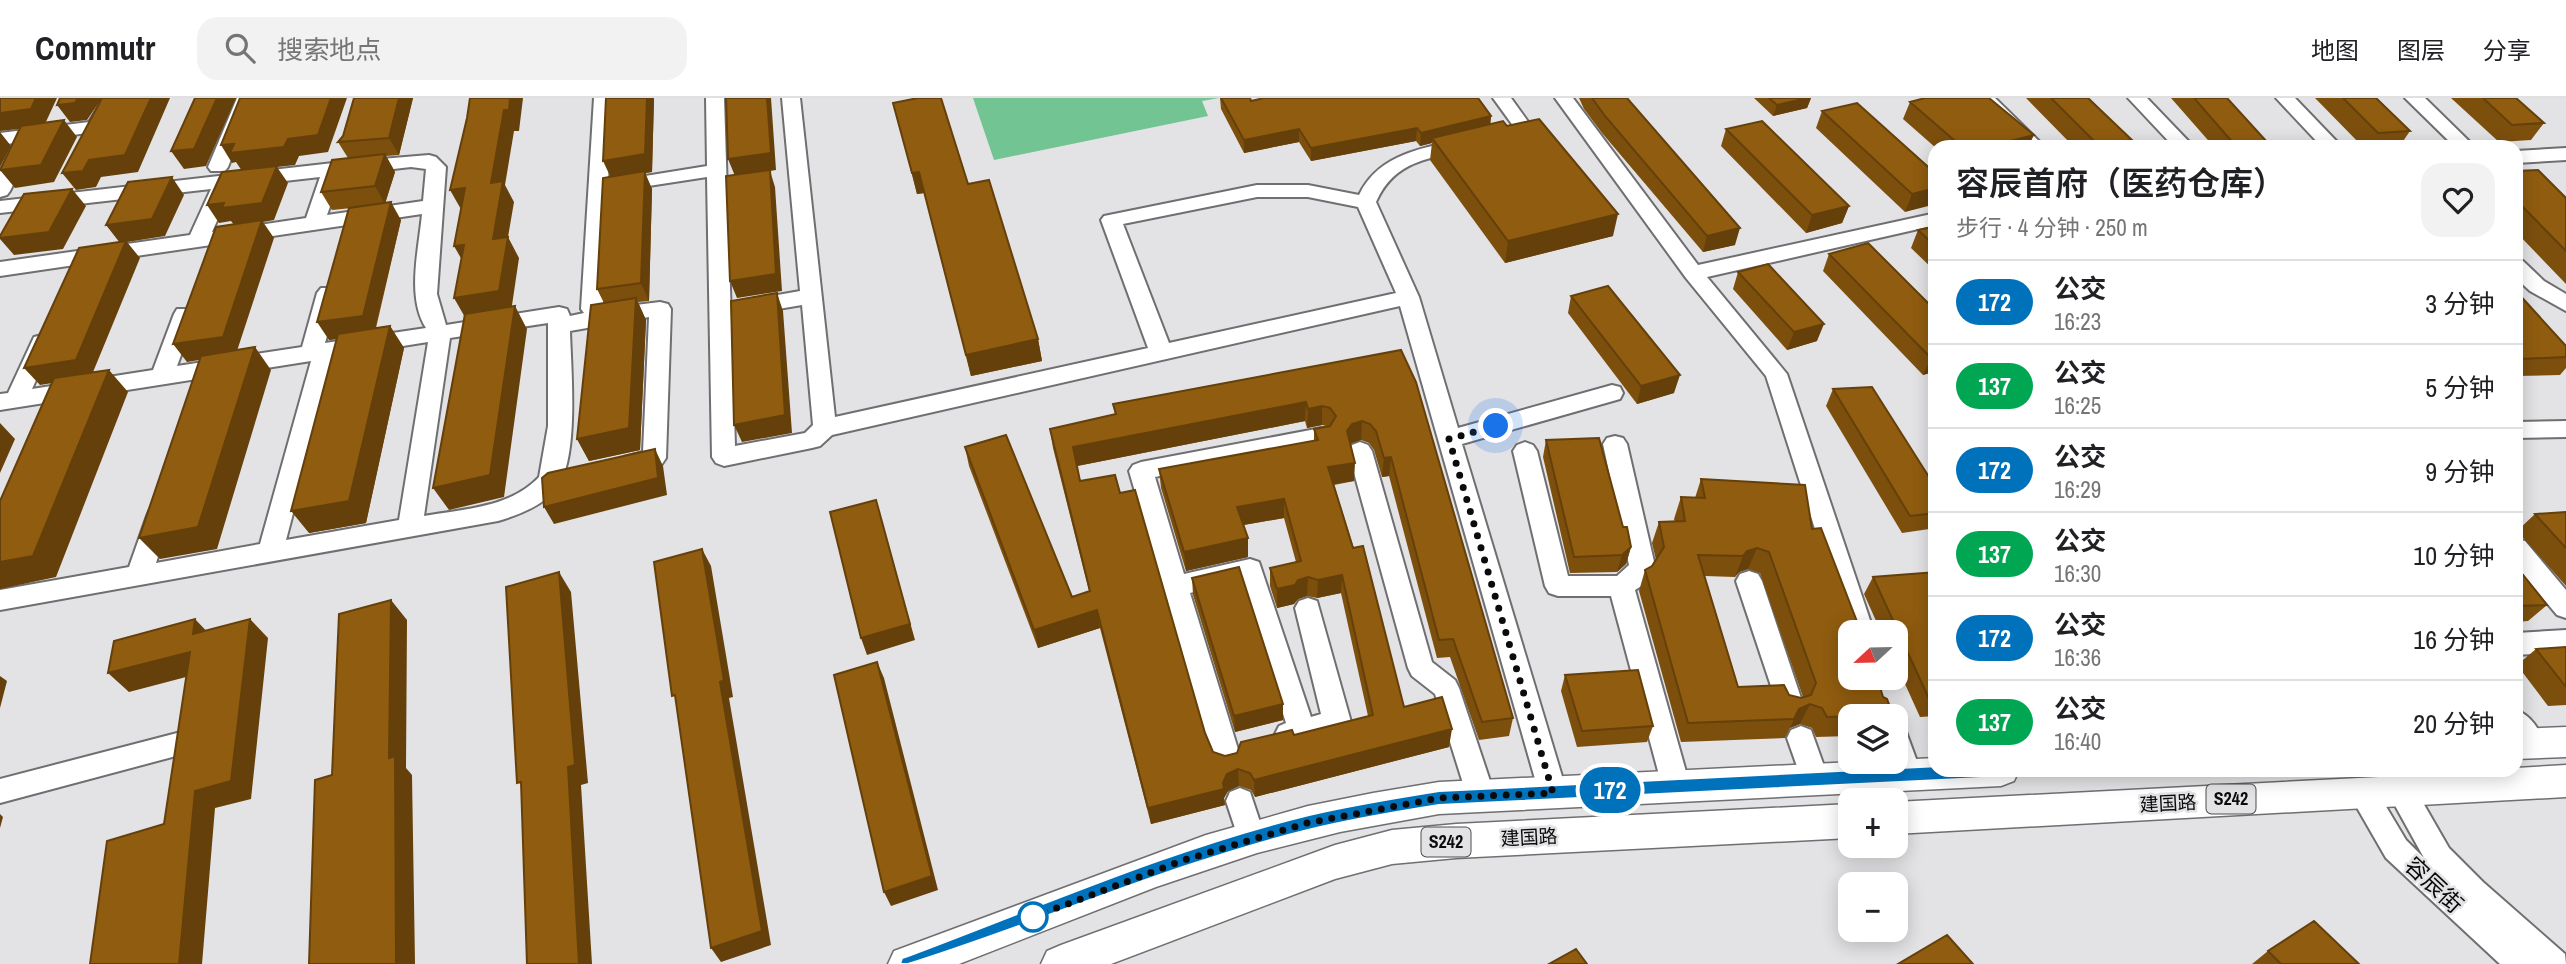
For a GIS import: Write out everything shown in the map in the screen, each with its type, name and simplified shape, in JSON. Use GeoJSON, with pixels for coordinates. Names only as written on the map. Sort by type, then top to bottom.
{"type":"FeatureCollection","features":[{"type":"Feature","properties":{"kind":"main road","name":"S242"},"geometry":{"type":"LineString","coordinates":[[908,964],[956,956],[1184,860],[1307,823],[1370,810],[1439,798],[1928,774]]}},
{"type":"Feature","properties":{"kind":"main road","name":"建国路"},"geometry":{"type":"LineString","coordinates":[[1908,817],[2566,781]]}},
{"type":"Feature","properties":{"kind":"main road"},"geometry":{"type":"LineString","coordinates":[[1553,793],[1563,836]]}},
{"type":"Feature","properties":{"kind":"main road","name":"建国路"},"geometry":{"type":"LineString","coordinates":[[1061,964],[1335,862],[1392,847],[1838,822]]}},
{"type":"Feature","properties":{"kind":"street"},"geometry":{"type":"LineString","coordinates":[[83,150],[113,98]]}},
{"type":"Feature","properties":{"kind":"street"},"geometry":{"type":"LineString","coordinates":[[203,263],[205,239],[221,174],[246,98]]}},
{"type":"Feature","properties":{"kind":"street"},"geometry":{"type":"LineString","coordinates":[[592,309],[603,98]]}},
{"type":"Feature","properties":{"kind":"street"},"geometry":{"type":"LineString","coordinates":[[715,98],[722,181],[720,311],[724,457],[812,440],[825,428],[1408,297]]}},
{"type":"Feature","properties":{"kind":"street"},"geometry":{"type":"LineString","coordinates":[[791,98],[792,176],[811,296],[825,428]]}},
{"type":"Feature","properties":{"kind":"street"},"geometry":{"type":"LineString","coordinates":[[1502,98],[1525,130],[1411,158],[1388,169],[1372,183],[1366,202],[1408,297],[1553,793]]}},
{"type":"Feature","properties":{"kind":"street"},"geometry":{"type":"LineString","coordinates":[[1564,98],[1693,273],[1776,374],[1857,620]]}},
{"type":"Feature","properties":{"kind":"street"},"geometry":{"type":"LineString","coordinates":[[1984,98],[2029,140]]}},
{"type":"Feature","properties":{"kind":"street"},"geometry":{"type":"LineString","coordinates":[[2137,98],[2178,140]]}},
{"type":"Feature","properties":{"kind":"street"},"geometry":{"type":"LineString","coordinates":[[2285,98],[2326,140]]}},
{"type":"Feature","properties":{"kind":"street"},"geometry":{"type":"LineString","coordinates":[[2414,98],[2459,140]]}},
{"type":"Feature","properties":{"kind":"street"},"geometry":{"type":"LineString","coordinates":[[54,132],[63,109]]}},
{"type":"Feature","properties":{"kind":"street"},"geometry":{"type":"LineString","coordinates":[[0,139],[95,127]]}},
{"type":"Feature","properties":{"kind":"street"},"geometry":{"type":"LineString","coordinates":[[0,191],[24,145]]}},
{"type":"Feature","properties":{"kind":"street"},"geometry":{"type":"LineString","coordinates":[[2523,157],[2566,155]]}},
{"type":"Feature","properties":{"kind":"street"},"geometry":{"type":"LineString","coordinates":[[0,206],[132,192],[221,174],[429,161],[436,166],[426,294],[431,319],[440,333],[410,527]]}},
{"type":"Feature","properties":{"kind":"street"},"geometry":{"type":"LineString","coordinates":[[314,223],[333,169]]}},
{"type":"Feature","properties":{"kind":"street"},"geometry":{"type":"LineString","coordinates":[[598,188],[722,181]]}},
{"type":"Feature","properties":{"kind":"street"},"geometry":{"type":"LineString","coordinates":[[1161,352],[1111,220],[1257,191],[1308,191],[1366,202]]}},
{"type":"Feature","properties":{"kind":"street"},"geometry":{"type":"LineString","coordinates":[[121,213],[132,192]]}},
{"type":"Feature","properties":{"kind":"street"},"geometry":{"type":"LineString","coordinates":[[17,223],[28,203]]}},
{"type":"Feature","properties":{"kind":"street"},"geometry":{"type":"LineString","coordinates":[[0,269],[433,206]]}},
{"type":"Feature","properties":{"kind":"street"},"geometry":{"type":"LineString","coordinates":[[341,245],[349,218]]}},
{"type":"Feature","properties":{"kind":"street"},"geometry":{"type":"LineString","coordinates":[[1693,273],[1928,221]]}},
{"type":"Feature","properties":{"kind":"street"},"geometry":{"type":"LineString","coordinates":[[71,281],[111,234]]}},
{"type":"Feature","properties":{"kind":"street"},"geometry":{"type":"LineString","coordinates":[[270,552],[318,352],[334,272]]}},
{"type":"Feature","properties":{"kind":"street"},"geometry":{"type":"LineString","coordinates":[[2523,273],[2537,286],[2566,304]]}},
{"type":"Feature","properties":{"kind":"street"},"geometry":{"type":"LineString","coordinates":[[162,376],[194,288]]}},
{"type":"Feature","properties":{"kind":"street"},"geometry":{"type":"LineString","coordinates":[[720,311],[811,296]]}},
{"type":"Feature","properties":{"kind":"street"},"geometry":{"type":"LineString","coordinates":[[559,326],[603,316],[660,309],[654,458],[614,467]]}},
{"type":"Feature","properties":{"kind":"street"},"geometry":{"type":"LineString","coordinates":[[8,400],[559,314],[557,457],[549,481]]}},
{"type":"Feature","properties":{"kind":"street"},"geometry":{"type":"LineString","coordinates":[[8,400],[49,328]]}},
{"type":"Feature","properties":{"kind":"street"},"geometry":{"type":"LineString","coordinates":[[199,395],[207,369]]}},
{"type":"Feature","properties":{"kind":"street"},"geometry":{"type":"LineString","coordinates":[[1449,439],[1612,393]]}},
{"type":"Feature","properties":{"kind":"street"},"geometry":{"type":"LineString","coordinates":[[2523,430],[2566,429]]}},
{"type":"Feature","properties":{"kind":"street"},"geometry":{"type":"LineString","coordinates":[[1308,608],[1337,722],[1256,741],[1225,754],[1141,471],[1321,436]]}},
{"type":"Feature","properties":{"kind":"street"},"geometry":{"type":"LineString","coordinates":[[1525,451],[1558,586],[1621,586],[1634,578],[1642,566],[1615,444]]}},
{"type":"Feature","properties":{"kind":"street"},"geometry":{"type":"LineString","coordinates":[[1360,451],[1421,668],[1446,688],[1481,796]]}},
{"type":"Feature","properties":{"kind":"street"},"geometry":{"type":"LineString","coordinates":[[0,600],[498,512],[524,500],[549,481],[575,475]]}},
{"type":"Feature","properties":{"kind":"street"},"geometry":{"type":"LineString","coordinates":[[139,575],[165,498]]}},
{"type":"Feature","properties":{"kind":"street"},"geometry":{"type":"LineString","coordinates":[[2523,556],[2566,608]]}},
{"type":"Feature","properties":{"kind":"street"},"geometry":{"type":"LineString","coordinates":[[1175,586],[1250,569],[1302,730]]}},
{"type":"Feature","properties":{"kind":"street"},"geometry":{"type":"LineString","coordinates":[[1749,581],[1790,704]]}},
{"type":"Feature","properties":{"kind":"street"},"geometry":{"type":"LineString","coordinates":[[1621,586],[1676,786]]}},
{"type":"Feature","properties":{"kind":"street"},"geometry":{"type":"LineString","coordinates":[[2523,643],[2566,640]]}},
{"type":"Feature","properties":{"kind":"street"},"geometry":{"type":"LineString","coordinates":[[1801,738],[1815,779]]}},
{"type":"Feature","properties":{"kind":"street"},"geometry":{"type":"LineString","coordinates":[[0,791],[181,744]]}},
{"type":"Feature","properties":{"kind":"street","name":"容辰街"},"geometry":{"type":"LineString","coordinates":[[2401,791],[2439,857],[2472,892],[2554,964]]}},
{"type":"Feature","properties":{"kind":"street","name":"容辰街"},"geometry":{"type":"LineString","coordinates":[[2362,792],[2396,849],[2522,964]]}},
{"type":"Feature","properties":{"kind":"street"},"geometry":{"type":"LineString","coordinates":[[1240,801],[1252,840]]}},
{"type":"Feature","properties":{"kind":"green space"},"geometry":{"type":"Polygon","coordinates":[[[973,98],[1219,98],[1202,101],[1208,116],[994,160],[973,98]]]}},
{"type":"Feature","properties":{"kind":"building"},"geometry":{"type":"Polygon","coordinates":[[[0,98],[36,98],[31,109],[0,113],[0,98]]]}},
{"type":"Feature","properties":{"kind":"building"},"geometry":{"type":"Polygon","coordinates":[[[60,98],[78,98],[75,103],[57,105],[60,98]]]}},
{"type":"Feature","properties":{"kind":"building"},"geometry":{"type":"Polygon","coordinates":[[[102,98],[151,98],[125,155],[89,160],[83,171],[62,173],[102,98]]]}},
{"type":"Feature","properties":{"kind":"building"},"geometry":{"type":"Polygon","coordinates":[[[195,98],[217,98],[194,149],[171,151],[195,98]]]}},
{"type":"Feature","properties":{"kind":"building"},"geometry":{"type":"Polygon","coordinates":[[[240,98],[331,98],[318,135],[288,139],[284,147],[230,153],[234,144],[221,145],[240,98]]]}},
{"type":"Feature","properties":{"kind":"building"},"geometry":{"type":"Polygon","coordinates":[[[354,98],[399,98],[389,138],[338,142],[343,136],[354,98]]]}},
{"type":"Feature","properties":{"kind":"building"},"geometry":{"type":"Polygon","coordinates":[[[470,98],[510,98],[509,110],[504,110],[491,183],[503,181],[493,239],[508,237],[499,291],[454,298],[464,245],[454,246],[465,188],[450,190],[470,98]]]}},
{"type":"Feature","properties":{"kind":"building"},"geometry":{"type":"Polygon","coordinates":[[[606,98],[647,98],[645,154],[603,161],[606,98]]]}},
{"type":"Feature","properties":{"kind":"building"},"geometry":{"type":"Polygon","coordinates":[[[726,98],[767,98],[771,153],[728,159],[726,98]]]}},
{"type":"Feature","properties":{"kind":"building"},"geometry":{"type":"Polygon","coordinates":[[[918,98],[941,98],[968,184],[989,180],[1038,339],[966,355],[919,172],[912,173],[893,103],[918,98]]]}},
{"type":"Feature","properties":{"kind":"building"},"geometry":{"type":"Polygon","coordinates":[[[1221,98],[1250,98],[1251,101],[1264,98],[1478,98],[1491,116],[1421,133],[1417,128],[1311,148],[1299,129],[1244,140],[1221,98]]]}},
{"type":"Feature","properties":{"kind":"building"},"geometry":{"type":"Polygon","coordinates":[[[1592,98],[1627,98],[1740,228],[1707,236],[1592,98]]]}},
{"type":"Feature","properties":{"kind":"building"},"geometry":{"type":"Polygon","coordinates":[[[1769,98],[1807,98],[1777,105],[1769,98]]]}},
{"type":"Feature","properties":{"kind":"building"},"geometry":{"type":"Polygon","coordinates":[[[1925,98],[1989,98],[2034,135],[2014,140],[1954,140],[1910,102],[1925,98]]]}},
{"type":"Feature","properties":{"kind":"building"},"geometry":{"type":"Polygon","coordinates":[[[2051,98],[2088,98],[2132,140],[2093,140],[2051,98]]]}},
{"type":"Feature","properties":{"kind":"building"},"geometry":{"type":"Polygon","coordinates":[[[2194,98],[2227,98],[2265,140],[2231,140],[2194,98]]]}},
{"type":"Feature","properties":{"kind":"building"},"geometry":{"type":"Polygon","coordinates":[[[2343,98],[2376,98],[2410,131],[2378,133],[2343,98]]]}},
{"type":"Feature","properties":{"kind":"building"},"geometry":{"type":"Polygon","coordinates":[[[2483,98],[2516,98],[2544,123],[2512,125],[2483,98]]]}},
{"type":"Feature","properties":{"kind":"building"},"geometry":{"type":"Polygon","coordinates":[[[1857,103],[1928,167],[1928,190],[1912,194],[1822,111],[1857,103]]]}},
{"type":"Feature","properties":{"kind":"building"},"geometry":{"type":"Polygon","coordinates":[[[1539,119],[1618,214],[1508,241],[1432,138],[1503,121],[1507,126],[1539,119]]]}},
{"type":"Feature","properties":{"kind":"building"},"geometry":{"type":"Polygon","coordinates":[[[64,120],[41,165],[0,170],[21,126],[64,120]]]}},
{"type":"Feature","properties":{"kind":"building"},"geometry":{"type":"Polygon","coordinates":[[[1762,121],[1849,206],[1812,215],[1726,129],[1762,121]]]}},
{"type":"Feature","properties":{"kind":"building"},"geometry":{"type":"Polygon","coordinates":[[[385,154],[375,186],[321,192],[332,160],[385,154]]]}},
{"type":"Feature","properties":{"kind":"building"},"geometry":{"type":"Polygon","coordinates":[[[277,166],[262,203],[222,208],[224,203],[207,205],[222,172],[277,166]]]}},
{"type":"Feature","properties":{"kind":"building"},"geometry":{"type":"Polygon","coordinates":[[[770,170],[776,274],[730,281],[726,176],[770,170]]]}},
{"type":"Feature","properties":{"kind":"building"},"geometry":{"type":"Polygon","coordinates":[[[2538,170],[2566,198],[2566,251],[2523,207],[2523,171],[2538,170]]]}},
{"type":"Feature","properties":{"kind":"building"},"geometry":{"type":"Polygon","coordinates":[[[645,171],[641,283],[597,289],[603,178],[645,171]]]}},
{"type":"Feature","properties":{"kind":"building"},"geometry":{"type":"Polygon","coordinates":[[[172,177],[152,219],[106,225],[128,182],[172,177]]]}},
{"type":"Feature","properties":{"kind":"building"},"geometry":{"type":"Polygon","coordinates":[[[72,189],[49,232],[0,238],[24,194],[72,189]]]}},
{"type":"Feature","properties":{"kind":"building"},"geometry":{"type":"Polygon","coordinates":[[[391,202],[363,316],[317,322],[349,208],[391,202]]]}},
{"type":"Feature","properties":{"kind":"building"},"geometry":{"type":"Polygon","coordinates":[[[262,220],[223,337],[173,344],[216,227],[262,220]]]}},
{"type":"Feature","properties":{"kind":"building"},"geometry":{"type":"Polygon","coordinates":[[[1928,228],[1928,239],[1918,230],[1928,228]]]}},
{"type":"Feature","properties":{"kind":"building"},"geometry":{"type":"Polygon","coordinates":[[[126,241],[76,360],[24,368],[79,248],[126,241]]]}},
{"type":"Feature","properties":{"kind":"building"},"geometry":{"type":"Polygon","coordinates":[[[1868,243],[1928,303],[1928,355],[1829,254],[1868,243]]]}},
{"type":"Feature","properties":{"kind":"building"},"geometry":{"type":"Polygon","coordinates":[[[1768,264],[1824,324],[1794,332],[1738,272],[1768,264]]]}},
{"type":"Feature","properties":{"kind":"building"},"geometry":{"type":"Polygon","coordinates":[[[1608,286],[1680,375],[1641,386],[1571,296],[1608,286]]]}},
{"type":"Feature","properties":{"kind":"building"},"geometry":{"type":"Polygon","coordinates":[[[777,293],[785,415],[734,425],[731,301],[777,293]]]}},
{"type":"Feature","properties":{"kind":"building"},"geometry":{"type":"Polygon","coordinates":[[[636,298],[629,428],[577,439],[591,305],[636,298]]]}},
{"type":"Feature","properties":{"kind":"building"},"geometry":{"type":"Polygon","coordinates":[[[2523,299],[2566,346],[2566,357],[2523,359],[2523,299]]]}},
{"type":"Feature","properties":{"kind":"building"},"geometry":{"type":"Polygon","coordinates":[[[515,306],[490,475],[433,488],[465,314],[515,306]]]}},
{"type":"Feature","properties":{"kind":"building"},"geometry":{"type":"Polygon","coordinates":[[[390,326],[349,501],[291,511],[338,334],[390,326]]]}},
{"type":"Feature","properties":{"kind":"building"},"geometry":{"type":"Polygon","coordinates":[[[255,347],[198,527],[139,538],[201,356],[255,347]]]}},
{"type":"Feature","properties":{"kind":"building"},"geometry":{"type":"Polygon","coordinates":[[[1401,350],[1416,382],[1513,718],[1482,722],[1453,639],[1439,640],[1391,457],[1384,458],[1376,431],[1370,424],[1362,421],[1352,424],[1347,431],[1355,463],[1328,467],[1353,548],[1363,546],[1404,707],[1442,697],[1452,729],[1254,780],[1250,773],[1238,769],[1227,774],[1223,783],[1224,789],[1148,808],[1097,610],[1034,630],[965,447],[1006,435],[1072,597],[1090,591],[1050,429],[1116,414],[1113,404],[1401,350]],[[1306,402],[1073,447],[1080,481],[1115,475],[1120,493],[1135,490],[1205,733],[1213,752],[1225,756],[1237,753],[1241,742],[1292,730],[1294,735],[1373,715],[1342,575],[1318,580],[1308,577],[1298,580],[1295,585],[1277,589],[1270,568],[1301,561],[1284,499],[1237,507],[1248,538],[1184,552],[1159,469],[1318,440],[1314,429],[1330,426],[1336,416],[1330,408],[1322,406],[1308,409],[1306,402]]]}},
{"type":"Feature","properties":{"kind":"building"},"geometry":{"type":"Polygon","coordinates":[[[109,370],[33,556],[0,562],[0,501],[54,378],[109,370]]]}},
{"type":"Feature","properties":{"kind":"building"},"geometry":{"type":"Polygon","coordinates":[[[1872,387],[1928,475],[1928,514],[1910,516],[1833,389],[1872,387]]]}},
{"type":"Feature","properties":{"kind":"building"},"geometry":{"type":"Polygon","coordinates":[[[1599,438],[1631,547],[1622,555],[1574,557],[1546,440],[1599,438]]]}},
{"type":"Feature","properties":{"kind":"building"},"geometry":{"type":"Polygon","coordinates":[[[655,449],[658,478],[544,507],[542,478],[548,473],[655,449]]]}},
{"type":"Feature","properties":{"kind":"building"},"geometry":{"type":"Polygon","coordinates":[[[1701,479],[1805,485],[1812,529],[1821,528],[1856,620],[1838,620],[1838,690],[1881,690],[1889,704],[1838,704],[1838,717],[1827,717],[1822,708],[1810,704],[1799,709],[1794,719],[1688,723],[1645,570],[1652,566],[1664,547],[1659,522],[1685,521],[1681,497],[1705,498],[1701,479]],[[1757,548],[1747,551],[1743,556],[1698,555],[1738,687],[1784,685],[1789,695],[1801,698],[1811,695],[1816,683],[1769,552],[1757,548]]]}},
{"type":"Feature","properties":{"kind":"building"},"geometry":{"type":"Polygon","coordinates":[[[876,500],[910,624],[861,638],[830,512],[876,500]]]}},
{"type":"Feature","properties":{"kind":"building"},"geometry":{"type":"Polygon","coordinates":[[[2566,512],[2566,548],[2535,514],[2566,512]]]}},
{"type":"Feature","properties":{"kind":"building"},"geometry":{"type":"Polygon","coordinates":[[[702,549],[724,680],[720,682],[762,931],[711,948],[654,562],[702,549]]]}},
{"type":"Feature","properties":{"kind":"building"},"geometry":{"type":"Polygon","coordinates":[[[1239,567],[1283,704],[1234,716],[1192,578],[1239,567]]]}},
{"type":"Feature","properties":{"kind":"building"},"geometry":{"type":"Polygon","coordinates":[[[559,572],[575,765],[568,767],[579,964],[527,964],[521,782],[517,783],[506,587],[559,572]]]}},
{"type":"Feature","properties":{"kind":"building"},"geometry":{"type":"Polygon","coordinates":[[[1928,573],[1928,697],[1908,653],[1908,620],[1893,620],[1873,577],[1928,573]]]}},
{"type":"Feature","properties":{"kind":"building"},"geometry":{"type":"Polygon","coordinates":[[[2523,575],[2547,605],[2523,606],[2523,575]]]}},
{"type":"Feature","properties":{"kind":"building"},"geometry":{"type":"Polygon","coordinates":[[[391,600],[389,758],[395,756],[396,964],[309,964],[315,780],[332,775],[339,614],[391,600]]]}},
{"type":"Feature","properties":{"kind":"building"},"geometry":{"type":"Polygon","coordinates":[[[195,619],[193,634],[250,619],[231,781],[195,791],[179,964],[90,964],[107,841],[164,824],[190,652],[108,673],[114,641],[195,619]]]}},
{"type":"Feature","properties":{"kind":"building"},"geometry":{"type":"Polygon","coordinates":[[[2566,647],[2566,687],[2536,649],[2566,647]]]}},
{"type":"Feature","properties":{"kind":"building"},"geometry":{"type":"Polygon","coordinates":[[[877,662],[932,876],[884,892],[834,675],[877,662]]]}},
{"type":"Feature","properties":{"kind":"building"},"geometry":{"type":"Polygon","coordinates":[[[1638,670],[1653,726],[1582,731],[1565,675],[1638,670]]]}},
{"type":"Feature","properties":{"kind":"building"},"geometry":{"type":"Polygon","coordinates":[[[2314,921],[2359,964],[2281,964],[2268,951],[2314,921]]]}},
{"type":"Feature","properties":{"kind":"building"},"geometry":{"type":"Polygon","coordinates":[[[1947,935],[1973,964],[1898,964],[1947,935]]]}},
{"type":"Feature","properties":{"kind":"building"},"geometry":{"type":"Polygon","coordinates":[[[1576,949],[1587,964],[1549,964],[1576,949]]]}},
{"type":"Feature","properties":{"kind":"bus line","name":"172"},"geometry":{"type":"LineString","coordinates":[[908,964],[1184,860],[1307,823],[1370,810],[1439,798],[1928,774]]}},
{"type":"Feature","properties":{"kind":"route"},"geometry":{"type":"LineString","coordinates":[[1033,917],[1184,860],[1307,823],[1439,798],[1553,793],[1449,439],[1496,426]]}}]}
